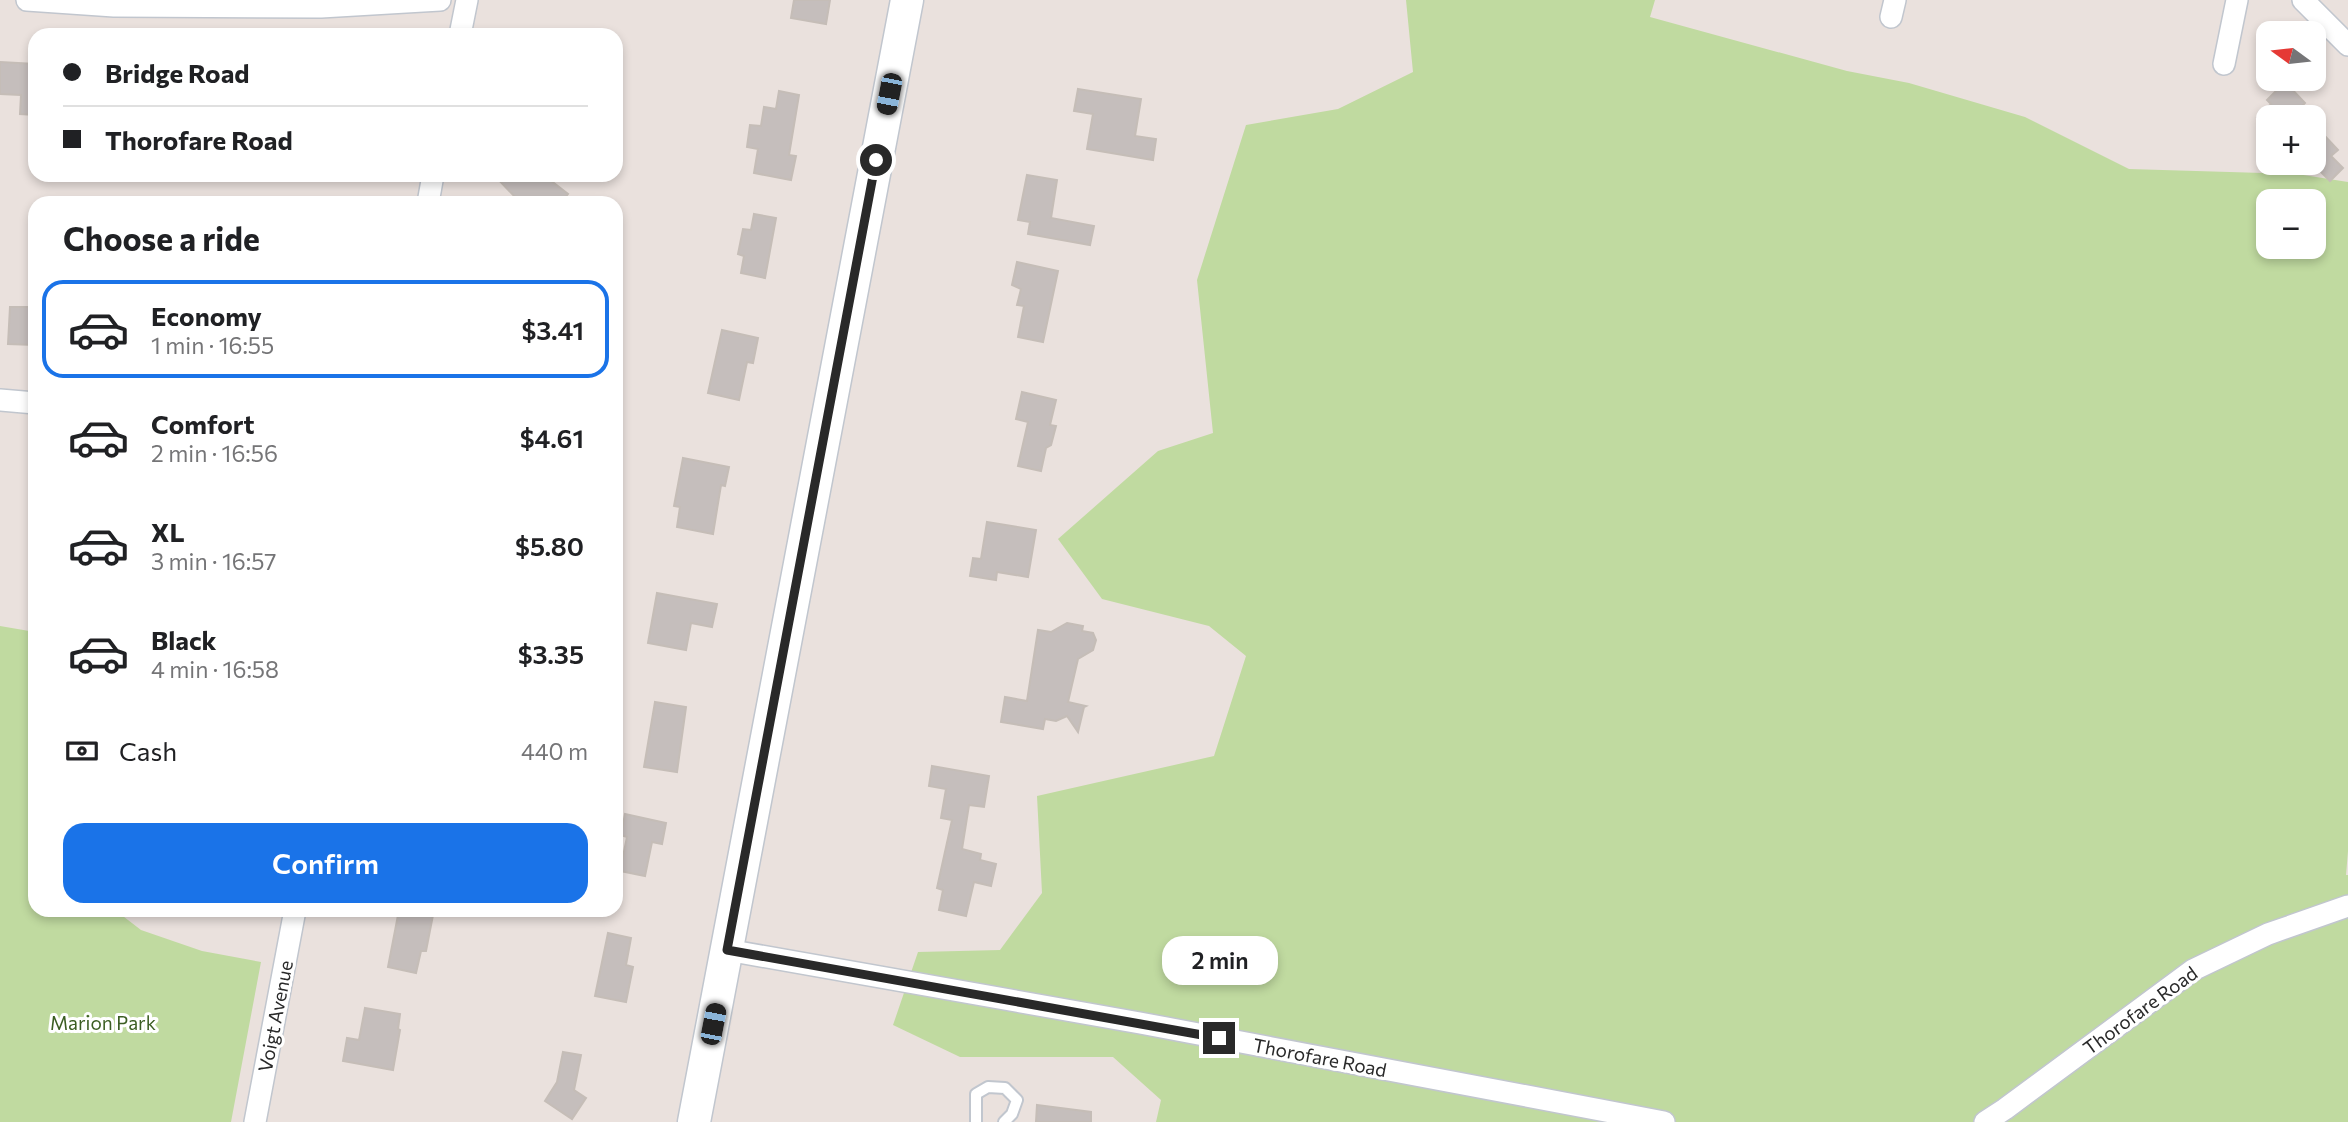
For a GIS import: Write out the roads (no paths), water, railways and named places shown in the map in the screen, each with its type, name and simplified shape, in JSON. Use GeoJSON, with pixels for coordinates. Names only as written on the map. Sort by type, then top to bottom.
{"type":"FeatureCollection","features":[{"type":"Feature","properties":{"kind":"main road"},"geometry":{"type":"LineString","coordinates":[[694,1122],[906,0]]}},
{"type":"Feature","properties":{"kind":"street"},"geometry":{"type":"LineString","coordinates":[[27,0],[114,6],[307,7],[440,0]]}},
{"type":"Feature","properties":{"kind":"street"},"geometry":{"type":"LineString","coordinates":[[461,28],[467,0]]}},
{"type":"Feature","properties":{"kind":"street"},"geometry":{"type":"LineString","coordinates":[[2224,64],[2236,0]]}},
{"type":"Feature","properties":{"kind":"street"},"geometry":{"type":"LineString","coordinates":[[2303,0],[2348,45]]}},
{"type":"Feature","properties":{"kind":"street"},"geometry":{"type":"LineString","coordinates":[[0,400],[28,402]]}},
{"type":"Feature","properties":{"kind":"street","name":"Thorofare Road"},"geometry":{"type":"LineString","coordinates":[[1984,1122],[2193,970],[2268,934],[2348,906]]}},
{"type":"Feature","properties":{"kind":"street","name":"Voigt Avenue"},"geometry":{"type":"LineString","coordinates":[[255,1122],[294,917]]}},
{"type":"Feature","properties":{"kind":"street","name":"Thorofare Road"},"geometry":{"type":"LineString","coordinates":[[727,950],[1140,1023],[1664,1122]]}},
{"type":"Feature","properties":{"kind":"lane"},"geometry":{"type":"LineString","coordinates":[[976,1122],[976,1094],[988,1087],[1005,1088],[1017,1100],[1012,1114],[1004,1122]]}},
{"type":"Feature","properties":{"kind":"park label","name":"Marion Park"},"geometry":{"type":"Point","coordinates":[103,1022]}}]}
